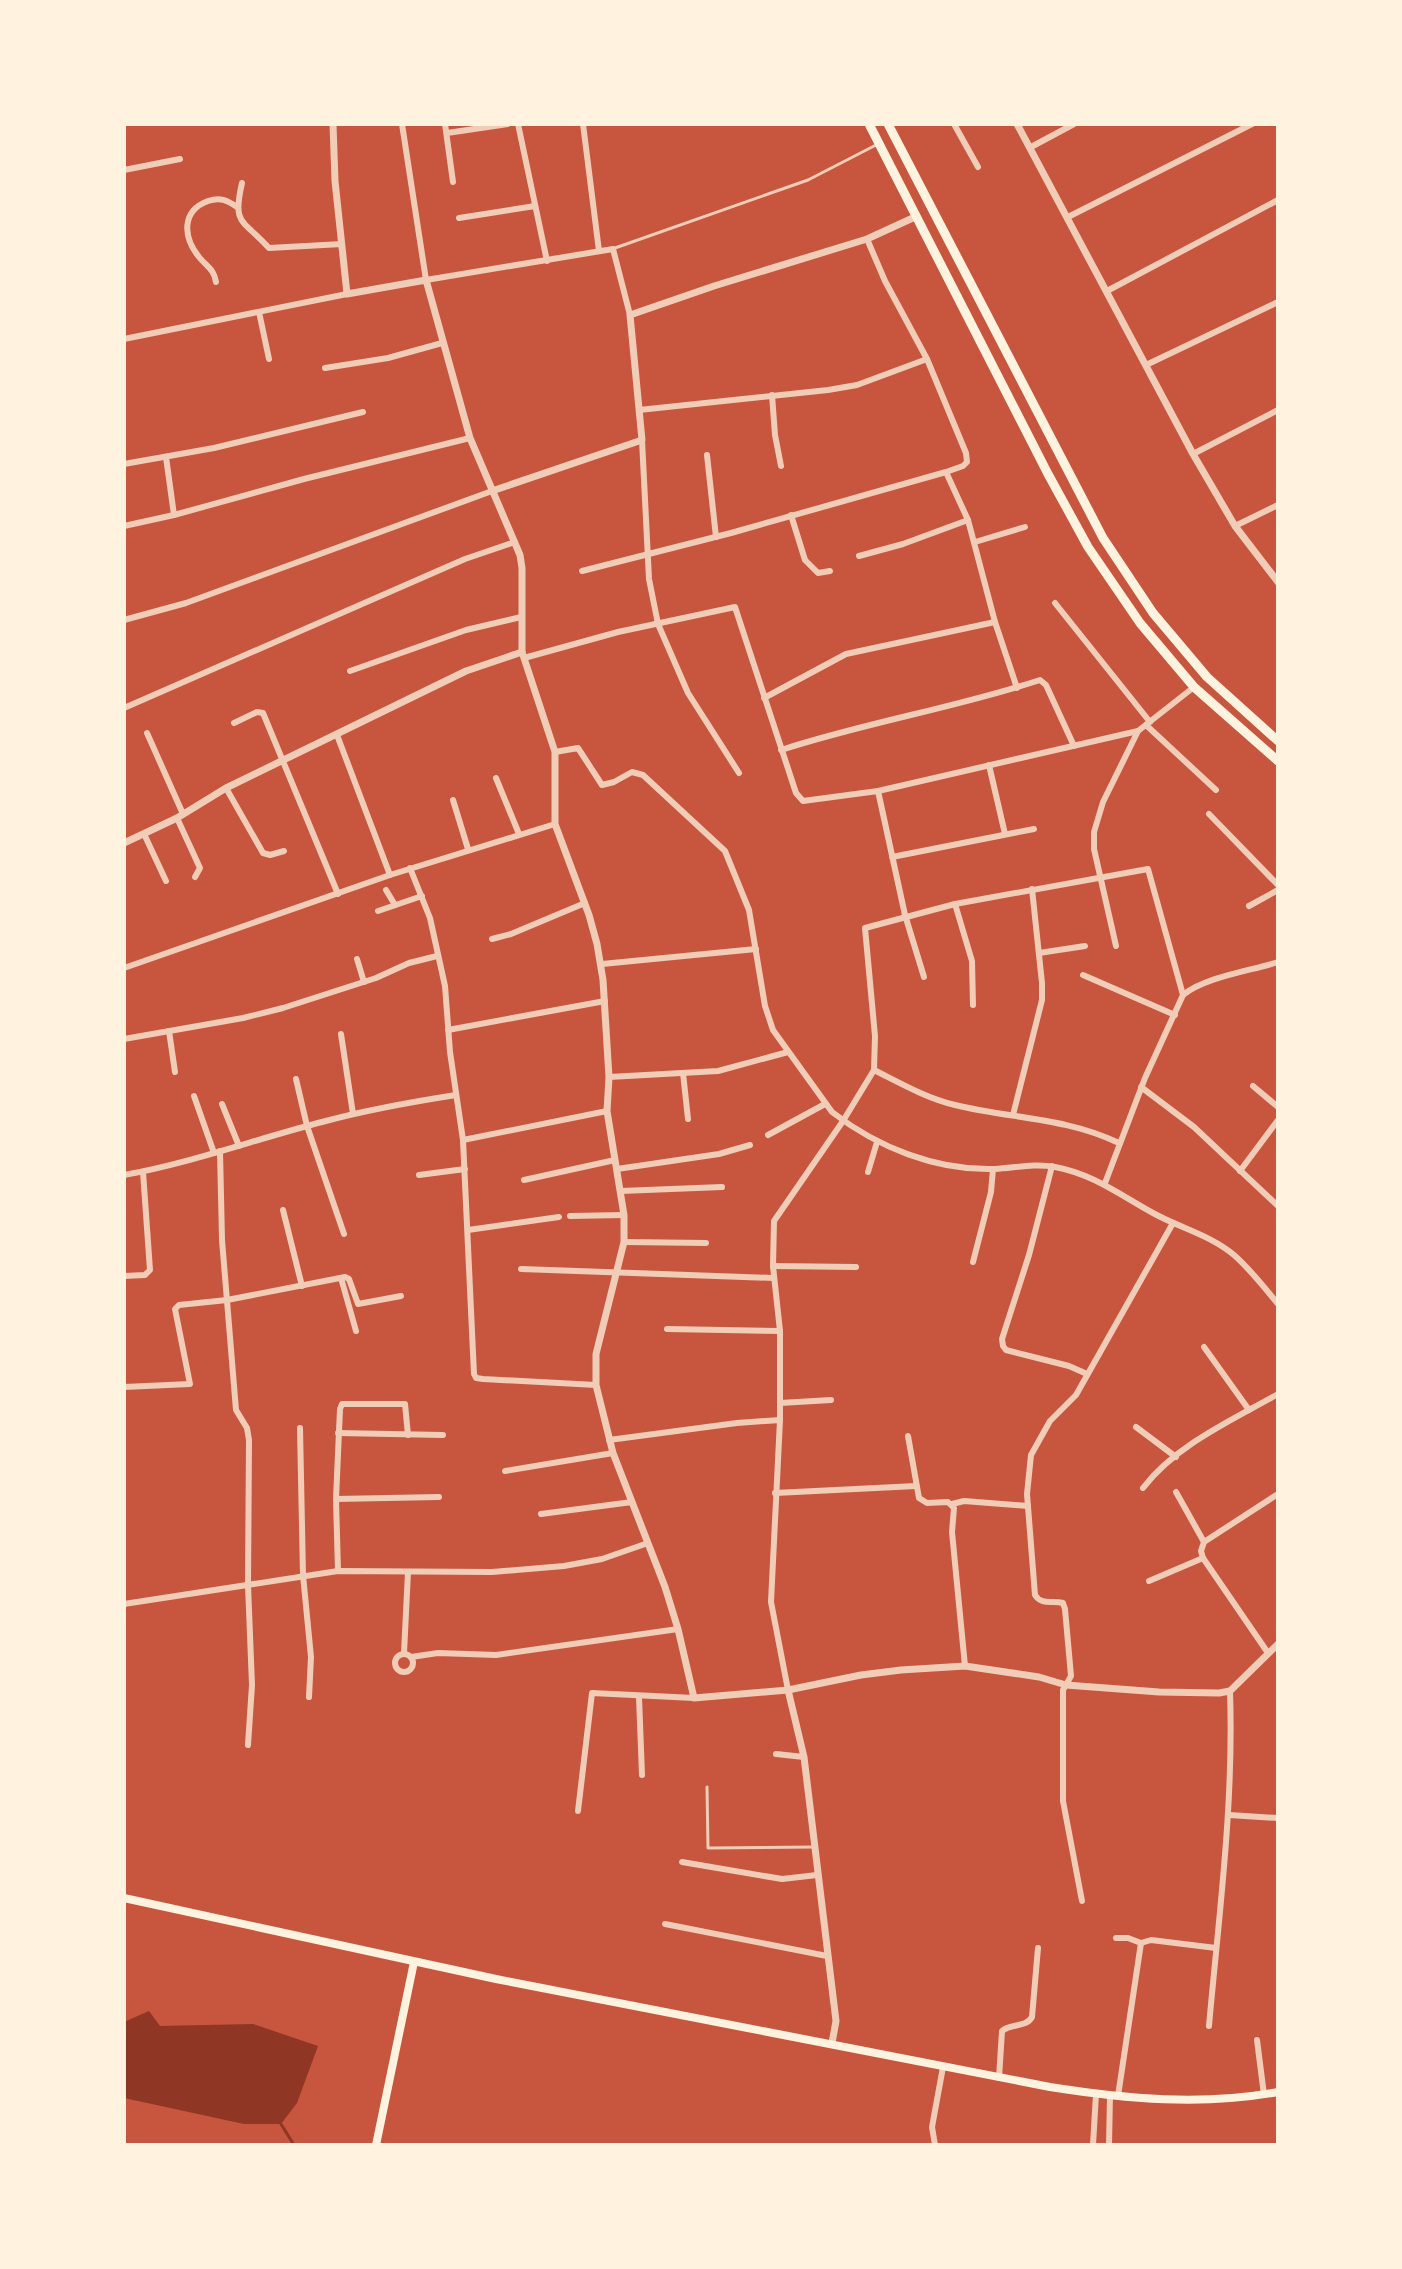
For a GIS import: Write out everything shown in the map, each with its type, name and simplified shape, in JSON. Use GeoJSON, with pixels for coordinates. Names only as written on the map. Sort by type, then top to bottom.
{"type":"FeatureCollection","features":[{"type":"Feature","properties":{"kind":"main road"},"geometry":{"type":"LineString","coordinates":[[869,124],[1088,547],[1140,623],[1194,687],[1278,761]]}},
{"type":"Feature","properties":{"kind":"main road"},"geometry":{"type":"LineString","coordinates":[[888,124],[1103,538],[1153,613],[1207,677],[1278,741]]}},
{"type":"Feature","properties":{"kind":"main road"},"geometry":{"type":"LineString","coordinates":[[124,1898],[414,1962],[999,2078],[1096,2094],[1194,2101],[1278,2092]]}},
{"type":"Feature","properties":{"kind":"main road"},"geometry":{"type":"LineString","coordinates":[[376,2145],[414,1962]]}},
{"type":"Feature","properties":{"kind":"street"},"geometry":{"type":"LineString","coordinates":[[333,124],[347,294]]}},
{"type":"Feature","properties":{"kind":"street"},"geometry":{"type":"LineString","coordinates":[[402,124],[426,280],[442,343],[470,438],[515,542],[522,568],[523,655],[555,752],[555,824],[585,903],[602,964],[609,1077],[607,1111],[621,1191],[624,1242],[596,1354],[596,1385],[613,1453],[678,1629],[694,1698]]}},
{"type":"Feature","properties":{"kind":"street"},"geometry":{"type":"LineString","coordinates":[[445,124],[453,182]]}},
{"type":"Feature","properties":{"kind":"street"},"geometry":{"type":"LineString","coordinates":[[447,133],[508,124]]}},
{"type":"Feature","properties":{"kind":"street"},"geometry":{"type":"LineString","coordinates":[[518,124],[547,261]]}},
{"type":"Feature","properties":{"kind":"street"},"geometry":{"type":"LineString","coordinates":[[583,124],[599,251]]}},
{"type":"Feature","properties":{"kind":"street"},"geometry":{"type":"LineString","coordinates":[[954,124],[978,167]]}},
{"type":"Feature","properties":{"kind":"street"},"geometry":{"type":"LineString","coordinates":[[1017,124],[1193,454],[1235,526],[1278,582]]}},
{"type":"Feature","properties":{"kind":"street"},"geometry":{"type":"LineString","coordinates":[[1031,147],[1074,124]]}},
{"type":"Feature","properties":{"kind":"street"},"geometry":{"type":"LineString","coordinates":[[1068,217],[1252,124]]}},
{"type":"Feature","properties":{"kind":"street"},"geometry":{"type":"LineString","coordinates":[[124,170],[180,159]]}},
{"type":"Feature","properties":{"kind":"street"},"geometry":{"type":"LineString","coordinates":[[242,183],[238,216],[269,248],[342,244]]}},
{"type":"Feature","properties":{"kind":"street"},"geometry":{"type":"LineString","coordinates":[[216,282],[211,268],[200,259],[191,244],[186,221],[189,213],[211,199],[221,198],[237,207]]}},
{"type":"Feature","properties":{"kind":"street"},"geometry":{"type":"LineString","coordinates":[[1107,291],[1278,200]]}},
{"type":"Feature","properties":{"kind":"street"},"geometry":{"type":"LineString","coordinates":[[459,218],[535,206]]}},
{"type":"Feature","properties":{"kind":"street"},"geometry":{"type":"LineString","coordinates":[[630,315],[867,239],[915,217]]}},
{"type":"Feature","properties":{"kind":"street"},"geometry":{"type":"LineString","coordinates":[[582,571],[946,472],[967,462],[927,359],[885,281],[867,239]]}},
{"type":"Feature","properties":{"kind":"street"},"geometry":{"type":"LineString","coordinates":[[124,339],[347,294],[613,249],[630,315],[642,440],[649,579],[658,624],[688,693],[739,773]]}},
{"type":"Feature","properties":{"kind":"street"},"geometry":{"type":"LineString","coordinates":[[1146,365],[1278,302]]}},
{"type":"Feature","properties":{"kind":"street"},"geometry":{"type":"LineString","coordinates":[[259,312],[269,359]]}},
{"type":"Feature","properties":{"kind":"street"},"geometry":{"type":"LineString","coordinates":[[325,368],[388,358],[442,343]]}},
{"type":"Feature","properties":{"kind":"street"},"geometry":{"type":"LineString","coordinates":[[639,410],[857,385],[927,359]]}},
{"type":"Feature","properties":{"kind":"street"},"geometry":{"type":"LineString","coordinates":[[772,395],[781,466]]}},
{"type":"Feature","properties":{"kind":"street"},"geometry":{"type":"LineString","coordinates":[[1193,454],[1278,410]]}},
{"type":"Feature","properties":{"kind":"street"},"geometry":{"type":"LineString","coordinates":[[124,464],[214,448],[363,412]]}},
{"type":"Feature","properties":{"kind":"street"},"geometry":{"type":"LineString","coordinates":[[124,526],[470,438]]}},
{"type":"Feature","properties":{"kind":"street"},"geometry":{"type":"LineString","coordinates":[[124,620],[186,603],[492,491],[642,440]]}},
{"type":"Feature","properties":{"kind":"street"},"geometry":{"type":"LineString","coordinates":[[707,455],[716,537]]}},
{"type":"Feature","properties":{"kind":"street"},"geometry":{"type":"LineString","coordinates":[[166,457],[174,515]]}},
{"type":"Feature","properties":{"kind":"street"},"geometry":{"type":"LineString","coordinates":[[946,472],[968,520],[995,622],[1017,688]]}},
{"type":"Feature","properties":{"kind":"street"},"geometry":{"type":"LineString","coordinates":[[1235,526],[1278,505]]}},
{"type":"Feature","properties":{"kind":"street"},"geometry":{"type":"LineString","coordinates":[[791,515],[805,560],[818,573],[830,571]]}},
{"type":"Feature","properties":{"kind":"street"},"geometry":{"type":"LineString","coordinates":[[859,556],[903,544],[968,520]]}},
{"type":"Feature","properties":{"kind":"street"},"geometry":{"type":"LineString","coordinates":[[975,542],[1025,527]]}},
{"type":"Feature","properties":{"kind":"street"},"geometry":{"type":"LineString","coordinates":[[124,708],[465,559],[515,542]]}},
{"type":"Feature","properties":{"kind":"street"},"geometry":{"type":"LineString","coordinates":[[1055,603],[1148,723],[1216,790]]}},
{"type":"Feature","properties":{"kind":"street"},"geometry":{"type":"LineString","coordinates":[[124,843],[145,836],[282,759],[466,671],[735,607],[796,793],[806,801],[878,791],[1138,731]]}},
{"type":"Feature","properties":{"kind":"street"},"geometry":{"type":"LineString","coordinates":[[350,671],[454,634],[521,617]]}},
{"type":"Feature","properties":{"kind":"street"},"geometry":{"type":"LineString","coordinates":[[764,698],[846,654],[995,622]]}},
{"type":"Feature","properties":{"kind":"street"},"geometry":{"type":"LineString","coordinates":[[781,750],[838,731],[1043,681],[1074,746]]}},
{"type":"Feature","properties":{"kind":"street"},"geometry":{"type":"LineString","coordinates":[[1116,946],[1094,849],[1094,832],[1103,802],[1138,731],[1194,687]]}},
{"type":"Feature","properties":{"kind":"street"},"geometry":{"type":"LineString","coordinates":[[234,723],[262,712],[338,894]]}},
{"type":"Feature","properties":{"kind":"street"},"geometry":{"type":"LineString","coordinates":[[147,733],[200,868],[195,877]]}},
{"type":"Feature","properties":{"kind":"street"},"geometry":{"type":"LineString","coordinates":[[337,735],[390,875]]}},
{"type":"Feature","properties":{"kind":"street"},"geometry":{"type":"LineString","coordinates":[[555,752],[578,748],[602,785],[632,772],[643,775],[725,851],[749,910],[765,1006],[773,1030],[825,1104],[843,1121],[877,1142],[941,1165],[993,1169],[1052,1166],[1105,1183],[1173,1223],[1208,1237],[1233,1254],[1278,1304]]}},
{"type":"Feature","properties":{"kind":"street"},"geometry":{"type":"LineString","coordinates":[[989,765],[1005,834]]}},
{"type":"Feature","properties":{"kind":"street"},"geometry":{"type":"LineString","coordinates":[[496,778],[519,834]]}},
{"type":"Feature","properties":{"kind":"street"},"geometry":{"type":"LineString","coordinates":[[226,788],[263,853],[270,855],[284,851]]}},
{"type":"Feature","properties":{"kind":"street"},"geometry":{"type":"LineString","coordinates":[[878,791],[905,915],[924,977]]}},
{"type":"Feature","properties":{"kind":"street"},"geometry":{"type":"LineString","coordinates":[[453,800],[468,849]]}},
{"type":"Feature","properties":{"kind":"street"},"geometry":{"type":"LineString","coordinates":[[1209,814],[1278,888],[1249,906]]}},
{"type":"Feature","properties":{"kind":"street"},"geometry":{"type":"LineString","coordinates":[[124,968],[410,868],[555,824]]}},
{"type":"Feature","properties":{"kind":"street"},"geometry":{"type":"LineString","coordinates":[[892,857],[1034,829]]}},
{"type":"Feature","properties":{"kind":"street"},"geometry":{"type":"LineString","coordinates":[[145,836],[166,881]]}},
{"type":"Feature","properties":{"kind":"street"},"geometry":{"type":"LineString","coordinates":[[410,868],[422,896],[445,986],[463,1140],[476,1378],[596,1385]]}},
{"type":"Feature","properties":{"kind":"street"},"geometry":{"type":"LineString","coordinates":[[832,2043],[836,2021],[804,1757],[771,1602],[780,1420],[780,1331],[773,1266],[774,1221],[874,1070],[875,1036],[865,928],[955,904],[1148,869],[1183,995]]}},
{"type":"Feature","properties":{"kind":"street"},"geometry":{"type":"LineString","coordinates":[[1013,1115],[1042,1000],[1032,889]]}},
{"type":"Feature","properties":{"kind":"street"},"geometry":{"type":"LineString","coordinates":[[386,890],[395,905]]}},
{"type":"Feature","properties":{"kind":"street"},"geometry":{"type":"LineString","coordinates":[[378,911],[422,896]]}},
{"type":"Feature","properties":{"kind":"street"},"geometry":{"type":"LineString","coordinates":[[492,939],[585,903]]}},
{"type":"Feature","properties":{"kind":"street"},"geometry":{"type":"LineString","coordinates":[[955,904],[972,961],[973,1005]]}},
{"type":"Feature","properties":{"kind":"street"},"geometry":{"type":"LineString","coordinates":[[1039,953],[1085,946]]}},
{"type":"Feature","properties":{"kind":"street"},"geometry":{"type":"LineString","coordinates":[[602,964],[756,949]]}},
{"type":"Feature","properties":{"kind":"street"},"geometry":{"type":"LineString","coordinates":[[124,1039],[270,1012],[437,956]]}},
{"type":"Feature","properties":{"kind":"street"},"geometry":{"type":"LineString","coordinates":[[357,959],[364,982]]}},
{"type":"Feature","properties":{"kind":"street"},"geometry":{"type":"LineString","coordinates":[[1105,1183],[1141,1087],[1183,995],[1210,981],[1278,962]]}},
{"type":"Feature","properties":{"kind":"street"},"geometry":{"type":"LineString","coordinates":[[1083,975],[1175,1015]]}},
{"type":"Feature","properties":{"kind":"street"},"geometry":{"type":"LineString","coordinates":[[448,1030],[605,1001]]}},
{"type":"Feature","properties":{"kind":"street"},"geometry":{"type":"LineString","coordinates":[[169,1031],[175,1072]]}},
{"type":"Feature","properties":{"kind":"street"},"geometry":{"type":"LineString","coordinates":[[341,1034],[353,1114]]}},
{"type":"Feature","properties":{"kind":"street"},"geometry":{"type":"LineString","coordinates":[[609,1077],[718,1071],[788,1052]]}},
{"type":"Feature","properties":{"kind":"street"},"geometry":{"type":"LineString","coordinates":[[874,1070],[954,1105],[1073,1125],[1119,1143]]}},
{"type":"Feature","properties":{"kind":"street"},"geometry":{"type":"LineString","coordinates":[[683,1073],[688,1119]]}},
{"type":"Feature","properties":{"kind":"street"},"geometry":{"type":"LineString","coordinates":[[296,1079],[307,1126],[344,1234]]}},
{"type":"Feature","properties":{"kind":"street"},"geometry":{"type":"LineString","coordinates":[[1253,1086],[1278,1107]]}},
{"type":"Feature","properties":{"kind":"street"},"geometry":{"type":"LineString","coordinates":[[1141,1087],[1194,1127],[1278,1206]]}},
{"type":"Feature","properties":{"kind":"street"},"geometry":{"type":"LineString","coordinates":[[124,1175],[353,1114],[456,1095]]}},
{"type":"Feature","properties":{"kind":"street"},"geometry":{"type":"LineString","coordinates":[[194,1096],[217,1152],[236,1410],[247,1428],[249,1440],[248,1585],[252,1685],[248,1745]]}},
{"type":"Feature","properties":{"kind":"street"},"geometry":{"type":"LineString","coordinates":[[222,1104],[239,1146]]}},
{"type":"Feature","properties":{"kind":"street"},"geometry":{"type":"LineString","coordinates":[[768,1135],[825,1104]]}},
{"type":"Feature","properties":{"kind":"street"},"geometry":{"type":"LineString","coordinates":[[463,1140],[607,1111]]}},
{"type":"Feature","properties":{"kind":"street"},"geometry":{"type":"LineString","coordinates":[[1240,1171],[1278,1120]]}},
{"type":"Feature","properties":{"kind":"street"},"geometry":{"type":"LineString","coordinates":[[868,1172],[877,1142]]}},
{"type":"Feature","properties":{"kind":"street"},"geometry":{"type":"LineString","coordinates":[[524,1180],[616,1164],[719,1154],[750,1145]]}},
{"type":"Feature","properties":{"kind":"street"},"geometry":{"type":"LineString","coordinates":[[1052,1166],[1029,1255],[1002,1339],[1003,1346],[1006,1350],[1069,1366],[1087,1374]]}},
{"type":"Feature","properties":{"kind":"street"},"geometry":{"type":"LineString","coordinates":[[419,1175],[465,1169]]}},
{"type":"Feature","properties":{"kind":"street"},"geometry":{"type":"LineString","coordinates":[[973,1262],[991,1192],[993,1169]]}},
{"type":"Feature","properties":{"kind":"street"},"geometry":{"type":"LineString","coordinates":[[124,1276],[145,1275],[150,1270],[143,1172]]}},
{"type":"Feature","properties":{"kind":"street"},"geometry":{"type":"LineString","coordinates":[[621,1191],[722,1187]]}},
{"type":"Feature","properties":{"kind":"street"},"geometry":{"type":"LineString","coordinates":[[283,1210],[302,1286]]}},
{"type":"Feature","properties":{"kind":"street"},"geometry":{"type":"LineString","coordinates":[[570,1216],[624,1215]]}},
{"type":"Feature","properties":{"kind":"street"},"geometry":{"type":"LineString","coordinates":[[468,1230],[559,1217]]}},
{"type":"Feature","properties":{"kind":"street"},"geometry":{"type":"LineString","coordinates":[[1082,1901],[1063,1801],[1063,1690],[1071,1676],[1065,1609],[1063,1603],[1039,1601],[1035,1595],[1028,1506],[1029,1472],[1035,1446],[1050,1421],[1076,1395],[1173,1223]]}},
{"type":"Feature","properties":{"kind":"street"},"geometry":{"type":"LineString","coordinates":[[624,1242],[706,1243]]}},
{"type":"Feature","properties":{"kind":"street"},"geometry":{"type":"LineString","coordinates":[[773,1266],[856,1267]]}},
{"type":"Feature","properties":{"kind":"street"},"geometry":{"type":"LineString","coordinates":[[521,1269],[774,1278]]}},
{"type":"Feature","properties":{"kind":"street"},"geometry":{"type":"LineString","coordinates":[[124,1387],[190,1384],[175,1306],[227,1300],[341,1278],[349,1279],[358,1304],[401,1296]]}},
{"type":"Feature","properties":{"kind":"street"},"geometry":{"type":"LineString","coordinates":[[341,1278],[356,1331]]}},
{"type":"Feature","properties":{"kind":"street"},"geometry":{"type":"LineString","coordinates":[[667,1329],[780,1331]]}},
{"type":"Feature","properties":{"kind":"street"},"geometry":{"type":"LineString","coordinates":[[1204,1347],[1249,1410]]}},
{"type":"Feature","properties":{"kind":"street"},"geometry":{"type":"LineString","coordinates":[[1143,1488],[1151,1477],[1207,1434],[1278,1394]]}},
{"type":"Feature","properties":{"kind":"street"},"geometry":{"type":"LineString","coordinates":[[780,1403],[831,1400]]}},
{"type":"Feature","properties":{"kind":"street"},"geometry":{"type":"LineString","coordinates":[[338,1571],[336,1499],[342,1404],[401,1402],[407,1407],[408,1435]]}},
{"type":"Feature","properties":{"kind":"street"},"geometry":{"type":"LineString","coordinates":[[609,1440],[780,1420]]}},
{"type":"Feature","properties":{"kind":"street"},"geometry":{"type":"LineString","coordinates":[[1136,1427],[1176,1457]]}},
{"type":"Feature","properties":{"kind":"street"},"geometry":{"type":"LineString","coordinates":[[300,1428],[303,1575],[311,1657],[309,1697]]}},
{"type":"Feature","properties":{"kind":"street"},"geometry":{"type":"LineString","coordinates":[[338,1433],[443,1435]]}},
{"type":"Feature","properties":{"kind":"street"},"geometry":{"type":"LineString","coordinates":[[908,1436],[916,1486],[922,1502],[952,1504],[964,1501],[1028,1506]]}},
{"type":"Feature","properties":{"kind":"street"},"geometry":{"type":"LineString","coordinates":[[505,1471],[613,1453]]}},
{"type":"Feature","properties":{"kind":"street"},"geometry":{"type":"LineString","coordinates":[[775,1493],[916,1486]]}},
{"type":"Feature","properties":{"kind":"street"},"geometry":{"type":"LineString","coordinates":[[1176,1492],[1204,1542]]}},
{"type":"Feature","properties":{"kind":"street"},"geometry":{"type":"LineString","coordinates":[[1268,1653],[1201,1551],[1204,1542],[1278,1494]]}},
{"type":"Feature","properties":{"kind":"street"},"geometry":{"type":"LineString","coordinates":[[336,1499],[439,1497]]}},
{"type":"Feature","properties":{"kind":"street"},"geometry":{"type":"LineString","coordinates":[[541,1514],[632,1502]]}},
{"type":"Feature","properties":{"kind":"street"},"geometry":{"type":"LineString","coordinates":[[952,1504],[965,1666]]}},
{"type":"Feature","properties":{"kind":"street"},"geometry":{"type":"LineString","coordinates":[[124,1604],[338,1571],[492,1572],[564,1566],[602,1559],[648,1543]]}},
{"type":"Feature","properties":{"kind":"street"},"geometry":{"type":"LineString","coordinates":[[1149,1581],[1203,1558]]}},
{"type":"Feature","properties":{"kind":"street"},"geometry":{"type":"LineString","coordinates":[[408,1572],[408,1655],[496,1655],[678,1629]]}},
{"type":"Feature","properties":{"kind":"street"},"geometry":{"type":"LineString","coordinates":[[578,1811],[592,1693],[694,1698],[788,1690],[861,1675],[965,1666],[1039,1677],[1066,1685],[1159,1692],[1230,1691],[1278,1644]]}},
{"type":"Feature","properties":{"kind":"street"},"geometry":{"type":"LineString","coordinates":[[1209,2026],[1229,1815],[1230,1691]]}},
{"type":"Feature","properties":{"kind":"street"},"geometry":{"type":"LineString","coordinates":[[639,1697],[642,1775]]}},
{"type":"Feature","properties":{"kind":"street"},"geometry":{"type":"LineString","coordinates":[[776,1754],[804,1757]]}},
{"type":"Feature","properties":{"kind":"street"},"geometry":{"type":"LineString","coordinates":[[1229,1815],[1278,1818]]}},
{"type":"Feature","properties":{"kind":"street"},"geometry":{"type":"LineString","coordinates":[[682,1862],[782,1879],[817,1875]]}},
{"type":"Feature","properties":{"kind":"street"},"geometry":{"type":"LineString","coordinates":[[665,1924],[827,1956]]}},
{"type":"Feature","properties":{"kind":"street"},"geometry":{"type":"LineString","coordinates":[[1116,1938],[1141,1943],[1151,1940],[1216,1948]]}},
{"type":"Feature","properties":{"kind":"street"},"geometry":{"type":"LineString","coordinates":[[1109,2145],[1114,2095],[1141,1943]]}},
{"type":"Feature","properties":{"kind":"street"},"geometry":{"type":"LineString","coordinates":[[999,2078],[1002,2031],[1028,2023],[1032,2017],[1038,1948]]}},
{"type":"Feature","properties":{"kind":"street"},"geometry":{"type":"LineString","coordinates":[[1257,2040],[1264,2095]]}},
{"type":"Feature","properties":{"kind":"street"},"geometry":{"type":"LineString","coordinates":[[935,2145],[932,2127],[943,2067]]}},
{"type":"Feature","properties":{"kind":"street"},"geometry":{"type":"LineString","coordinates":[[1093,2145],[1096,2094]]}},
{"type":"Feature","properties":{"kind":"lane"},"geometry":{"type":"LineString","coordinates":[[613,249],[808,180],[879,144]]}},
{"type":"Feature","properties":{"kind":"lane"},"geometry":{"type":"LineString","coordinates":[[707,1787],[708,1848],[814,1847]]}},
{"type":"Feature","properties":{"kind":"shaded area"},"geometry":{"type":"Polygon","coordinates":[[[149,2011],[160,2026],[253,2024],[318,2046],[297,2103],[281,2124],[244,2124],[124,2098],[124,2022],[149,2011]]]}},
{"type":"Feature","properties":{"kind":"waterway"},"geometry":{"type":"LineString","coordinates":[[281,2124],[294,2145]]}}]}
